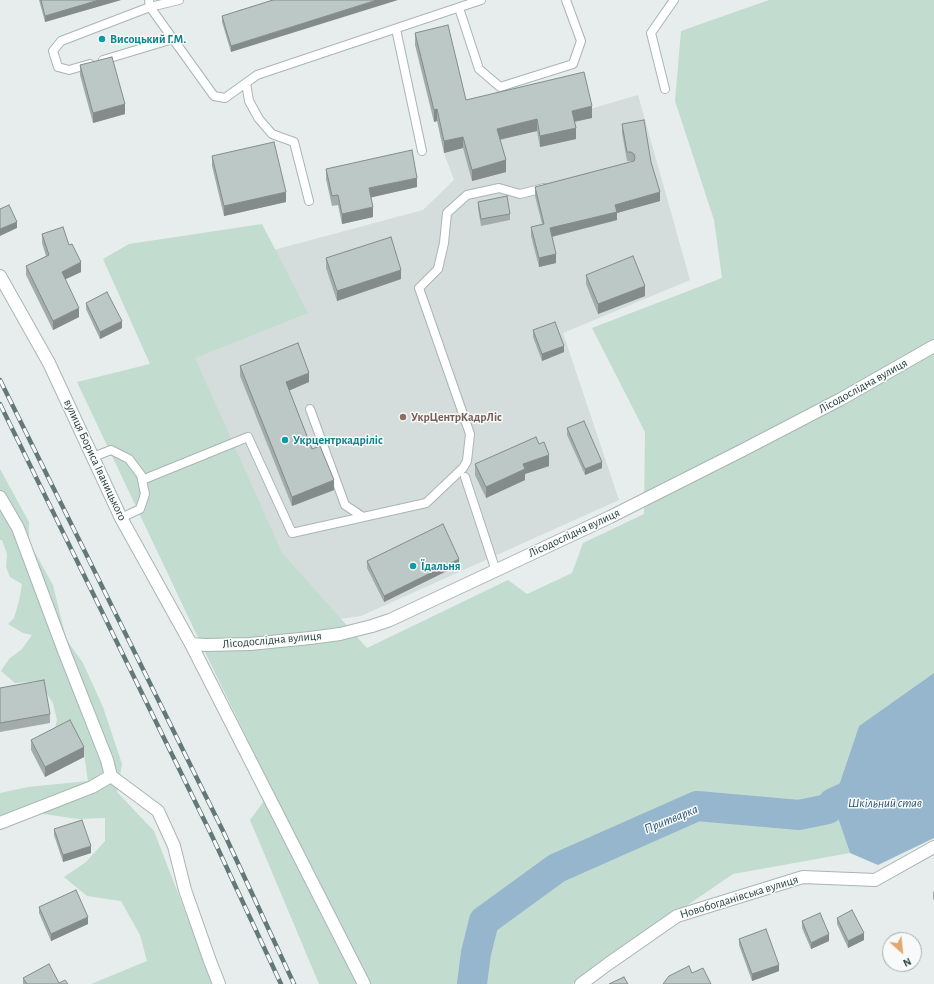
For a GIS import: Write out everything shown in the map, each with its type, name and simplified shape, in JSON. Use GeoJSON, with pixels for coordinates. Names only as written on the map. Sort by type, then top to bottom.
{"type":"FeatureCollection","features":[{"type":"Feature","properties":{"kind":"street","name":"вулиця Бориса Іваницького"},"geometry":{"type":"LineString","coordinates":[[0,276],[48,363],[122,518],[191,644],[364,984]]}},
{"type":"Feature","properties":{"kind":"street","name":"Лісодослідна вулиця"},"geometry":{"type":"LineString","coordinates":[[191,644],[250,644],[310,638],[346,633],[390,620],[610,517],[841,399],[934,346]]}},
{"type":"Feature","properties":{"kind":"street"},"geometry":{"type":"LineString","coordinates":[[0,497],[18,528],[107,760],[111,776],[158,811],[174,846],[185,890],[210,961],[220,984]]}},
{"type":"Feature","properties":{"kind":"street"},"geometry":{"type":"LineString","coordinates":[[0,823],[92,787],[111,776]]}},
{"type":"Feature","properties":{"kind":"street","name":"Новобогданівська вулиця"},"geometry":{"type":"LineString","coordinates":[[582,984],[677,916],[803,877],[875,880],[934,847]]}},
{"type":"Feature","properties":{"kind":"lane"},"geometry":{"type":"LineString","coordinates":[[173,39],[69,70],[58,66],[53,51],[61,40],[150,4],[179,0]]}},
{"type":"Feature","properties":{"kind":"lane"},"geometry":{"type":"LineString","coordinates":[[150,4],[214,96],[225,98],[257,75],[481,0]]}},
{"type":"Feature","properties":{"kind":"lane"},"geometry":{"type":"LineString","coordinates":[[459,8],[478,69],[500,87],[573,64],[581,41],[566,0]]}},
{"type":"Feature","properties":{"kind":"lane"},"geometry":{"type":"LineString","coordinates":[[666,89],[652,33],[674,0]]}},
{"type":"Feature","properties":{"kind":"lane"},"geometry":{"type":"LineString","coordinates":[[396,29],[422,151]]}},
{"type":"Feature","properties":{"kind":"lane"},"geometry":{"type":"LineString","coordinates":[[246,83],[249,101],[259,119],[272,134],[294,142],[309,201]]}},
{"type":"Feature","properties":{"kind":"lane"},"geometry":{"type":"LineString","coordinates":[[142,480],[248,437],[292,533],[426,503],[463,468],[467,461],[470,434],[419,288],[438,269],[444,243],[448,213],[467,195],[498,188],[520,194],[551,186]]}},
{"type":"Feature","properties":{"kind":"lane"},"geometry":{"type":"LineString","coordinates":[[310,409],[345,505],[363,517]]}},
{"type":"Feature","properties":{"kind":"lane"},"geometry":{"type":"LineString","coordinates":[[93,457],[110,450],[129,459],[141,475],[145,494],[140,509],[122,518]]}},
{"type":"Feature","properties":{"kind":"lane"},"geometry":{"type":"LineString","coordinates":[[464,477],[496,571]]}},
{"type":"Feature","properties":{"kind":"shaded area","name":"УкрЦентрКадрЛіс"},"geometry":{"type":"Polygon","coordinates":[[[638,95],[690,280],[563,333],[619,500],[361,616],[302,624],[161,286],[281,248],[423,210],[454,180],[444,153],[592,118],[590,109],[638,95]]]}},
{"type":"Feature","properties":{"kind":"green space"},"geometry":{"type":"Polygon","coordinates":[[[769,0],[934,0],[934,673],[859,726],[833,803],[850,853],[733,874],[572,984],[319,984],[250,820],[272,790],[77,382],[150,364],[103,259],[129,244],[262,224],[308,313],[195,358],[282,553],[367,648],[508,580],[527,594],[572,573],[583,543],[644,514],[645,432],[592,328],[722,278],[714,220],[675,101],[681,31],[769,0]]]}},
{"type":"Feature","properties":{"kind":"green space"},"geometry":{"type":"Polygon","coordinates":[[[0,469],[29,522],[29,542],[53,585],[66,639],[83,663],[103,707],[122,764],[117,792],[154,831],[213,984],[91,984],[147,961],[140,935],[121,901],[87,896],[64,877],[86,862],[105,841],[105,818],[78,819],[30,812],[0,816],[0,793],[28,787],[88,781],[84,754],[55,728],[57,720],[53,703],[38,681],[15,683],[1,671],[9,659],[22,649],[32,635],[23,633],[8,624],[14,618],[22,584],[10,577],[6,567],[7,554],[2,540],[0,540],[0,469]]]}},
{"type":"Feature","properties":{"kind":"water","name":"Шкільний став"},"geometry":{"type":"Polygon","coordinates":[[[934,673],[934,838],[878,865],[850,853],[833,803],[859,726],[934,673]]]}},
{"type":"Feature","properties":{"kind":"building"},"geometry":{"type":"Polygon","coordinates":[[[41,0],[99,0],[45,16],[41,0]]]}},
{"type":"Feature","properties":{"kind":"building"},"geometry":{"type":"Polygon","coordinates":[[[273,0],[377,0],[231,46],[222,16],[273,0]]]}},
{"type":"Feature","properties":{"kind":"building"},"geometry":{"type":"Polygon","coordinates":[[[448,25],[466,100],[584,72],[592,106],[572,111],[576,128],[540,136],[537,119],[497,129],[506,160],[472,170],[463,137],[444,141],[437,109],[434,110],[415,33],[448,25]]]}},
{"type":"Feature","properties":{"kind":"building"},"geometry":{"type":"Polygon","coordinates":[[[112,57],[125,104],[93,113],[80,65],[112,57]]]}},
{"type":"Feature","properties":{"kind":"building"},"geometry":{"type":"Polygon","coordinates":[[[644,120],[651,162],[660,192],[615,205],[617,212],[550,228],[556,254],[539,258],[531,227],[544,224],[535,187],[634,161],[634,154],[627,152],[622,124],[644,120]]]}},
{"type":"Feature","properties":{"kind":"building"},"geometry":{"type":"Polygon","coordinates":[[[274,142],[286,192],[224,206],[212,156],[274,142]]]}},
{"type":"Feature","properties":{"kind":"building"},"geometry":{"type":"Polygon","coordinates":[[[412,150],[417,178],[369,188],[373,207],[342,214],[338,195],[332,196],[326,169],[412,150]]]}},
{"type":"Feature","properties":{"kind":"building"},"geometry":{"type":"Polygon","coordinates":[[[507,196],[510,214],[481,219],[478,202],[507,196]]]}},
{"type":"Feature","properties":{"kind":"building"},"geometry":{"type":"Polygon","coordinates":[[[9,205],[17,222],[0,229],[0,209],[9,205]]]}},
{"type":"Feature","properties":{"kind":"building"},"geometry":{"type":"Polygon","coordinates":[[[63,227],[69,245],[72,244],[81,262],[62,272],[79,308],[53,321],[26,266],[49,255],[42,234],[63,227]]]}},
{"type":"Feature","properties":{"kind":"building"},"geometry":{"type":"Polygon","coordinates":[[[391,237],[401,270],[337,291],[326,258],[391,237]]]}},
{"type":"Feature","properties":{"kind":"building"},"geometry":{"type":"Polygon","coordinates":[[[633,256],[645,286],[598,304],[586,275],[633,256]]]}},
{"type":"Feature","properties":{"kind":"building"},"geometry":{"type":"Polygon","coordinates":[[[107,292],[122,321],[100,332],[86,303],[107,292]]]}},
{"type":"Feature","properties":{"kind":"building"},"geometry":{"type":"Polygon","coordinates":[[[555,322],[564,346],[542,354],[533,330],[555,322]]]}},
{"type":"Feature","properties":{"kind":"building","name":"Укрцентркадріліс"},"geometry":{"type":"Polygon","coordinates":[[[298,343],[309,373],[286,382],[312,449],[320,446],[334,480],[292,497],[240,366],[298,343]]]}},
{"type":"Feature","properties":{"kind":"building"},"geometry":{"type":"Polygon","coordinates":[[[584,421],[602,462],[585,469],[567,428],[584,421]]]}},
{"type":"Feature","properties":{"kind":"building"},"geometry":{"type":"Polygon","coordinates":[[[536,437],[539,444],[544,442],[549,455],[523,464],[525,469],[486,487],[475,464],[536,437]]]}},
{"type":"Feature","properties":{"kind":"building","name":"Їдальня"},"geometry":{"type":"Polygon","coordinates":[[[443,524],[459,559],[384,596],[367,561],[443,524]]]}},
{"type":"Feature","properties":{"kind":"building"},"geometry":{"type":"Polygon","coordinates":[[[44,680],[50,714],[0,723],[0,688],[44,680]]]}},
{"type":"Feature","properties":{"kind":"building"},"geometry":{"type":"Polygon","coordinates":[[[70,720],[84,747],[45,767],[31,740],[70,720]]]}},
{"type":"Feature","properties":{"kind":"building"},"geometry":{"type":"Polygon","coordinates":[[[82,820],[91,846],[63,855],[54,829],[82,820]]]}},
{"type":"Feature","properties":{"kind":"building"},"geometry":{"type":"Polygon","coordinates":[[[76,890],[88,917],[51,934],[39,907],[76,890]]]}},
{"type":"Feature","properties":{"kind":"building"},"geometry":{"type":"Polygon","coordinates":[[[852,910],[864,933],[848,941],[837,918],[852,910]]]}},
{"type":"Feature","properties":{"kind":"building"},"geometry":{"type":"Polygon","coordinates":[[[820,913],[829,934],[811,943],[802,921],[820,913]]]}},
{"type":"Feature","properties":{"kind":"building"},"geometry":{"type":"Polygon","coordinates":[[[766,929],[779,965],[752,974],[739,939],[766,929]]]}},
{"type":"Feature","properties":{"kind":"building"},"geometry":{"type":"Polygon","coordinates":[[[49,964],[59,983],[65,980],[68,984],[27,984],[23,978],[49,964]]]}},
{"type":"Feature","properties":{"kind":"building"},"geometry":{"type":"Polygon","coordinates":[[[689,966],[692,973],[703,968],[711,984],[663,984],[669,976],[689,966]]]}},
{"type":"Feature","properties":{"kind":"building"},"geometry":{"type":"Polygon","coordinates":[[[624,977],[628,984],[609,984],[624,977]]]}},
{"type":"Feature","properties":{"kind":"waterway","name":"Притварка"},"geometry":{"type":"LineString","coordinates":[[472,984],[476,953],[484,921],[557,868],[697,806],[799,815],[828,809],[833,803],[934,756]]}},
{"type":"Feature","properties":{"kind":"railway"},"geometry":{"type":"LineString","coordinates":[[0,380],[223,831],[294,984]]}},
{"type":"Feature","properties":{"kind":"railway"},"geometry":{"type":"LineString","coordinates":[[0,404],[212,836],[281,984]]}},
{"type":"Feature","properties":{"kind":"place","name":"Висоцький Г.М."},"geometry":{"type":"Point","coordinates":[102,39]}},
{"type":"Feature","properties":{"kind":"place","name":"УкрЦентрКадрЛіс"},"geometry":{"type":"Point","coordinates":[403,417]}},
{"type":"Feature","properties":{"kind":"place","name":"Укрцентркадріліс"},"geometry":{"type":"Point","coordinates":[285,440]}},
{"type":"Feature","properties":{"kind":"place","name":"Їдальня"},"geometry":{"type":"Point","coordinates":[413,566]}}]}
